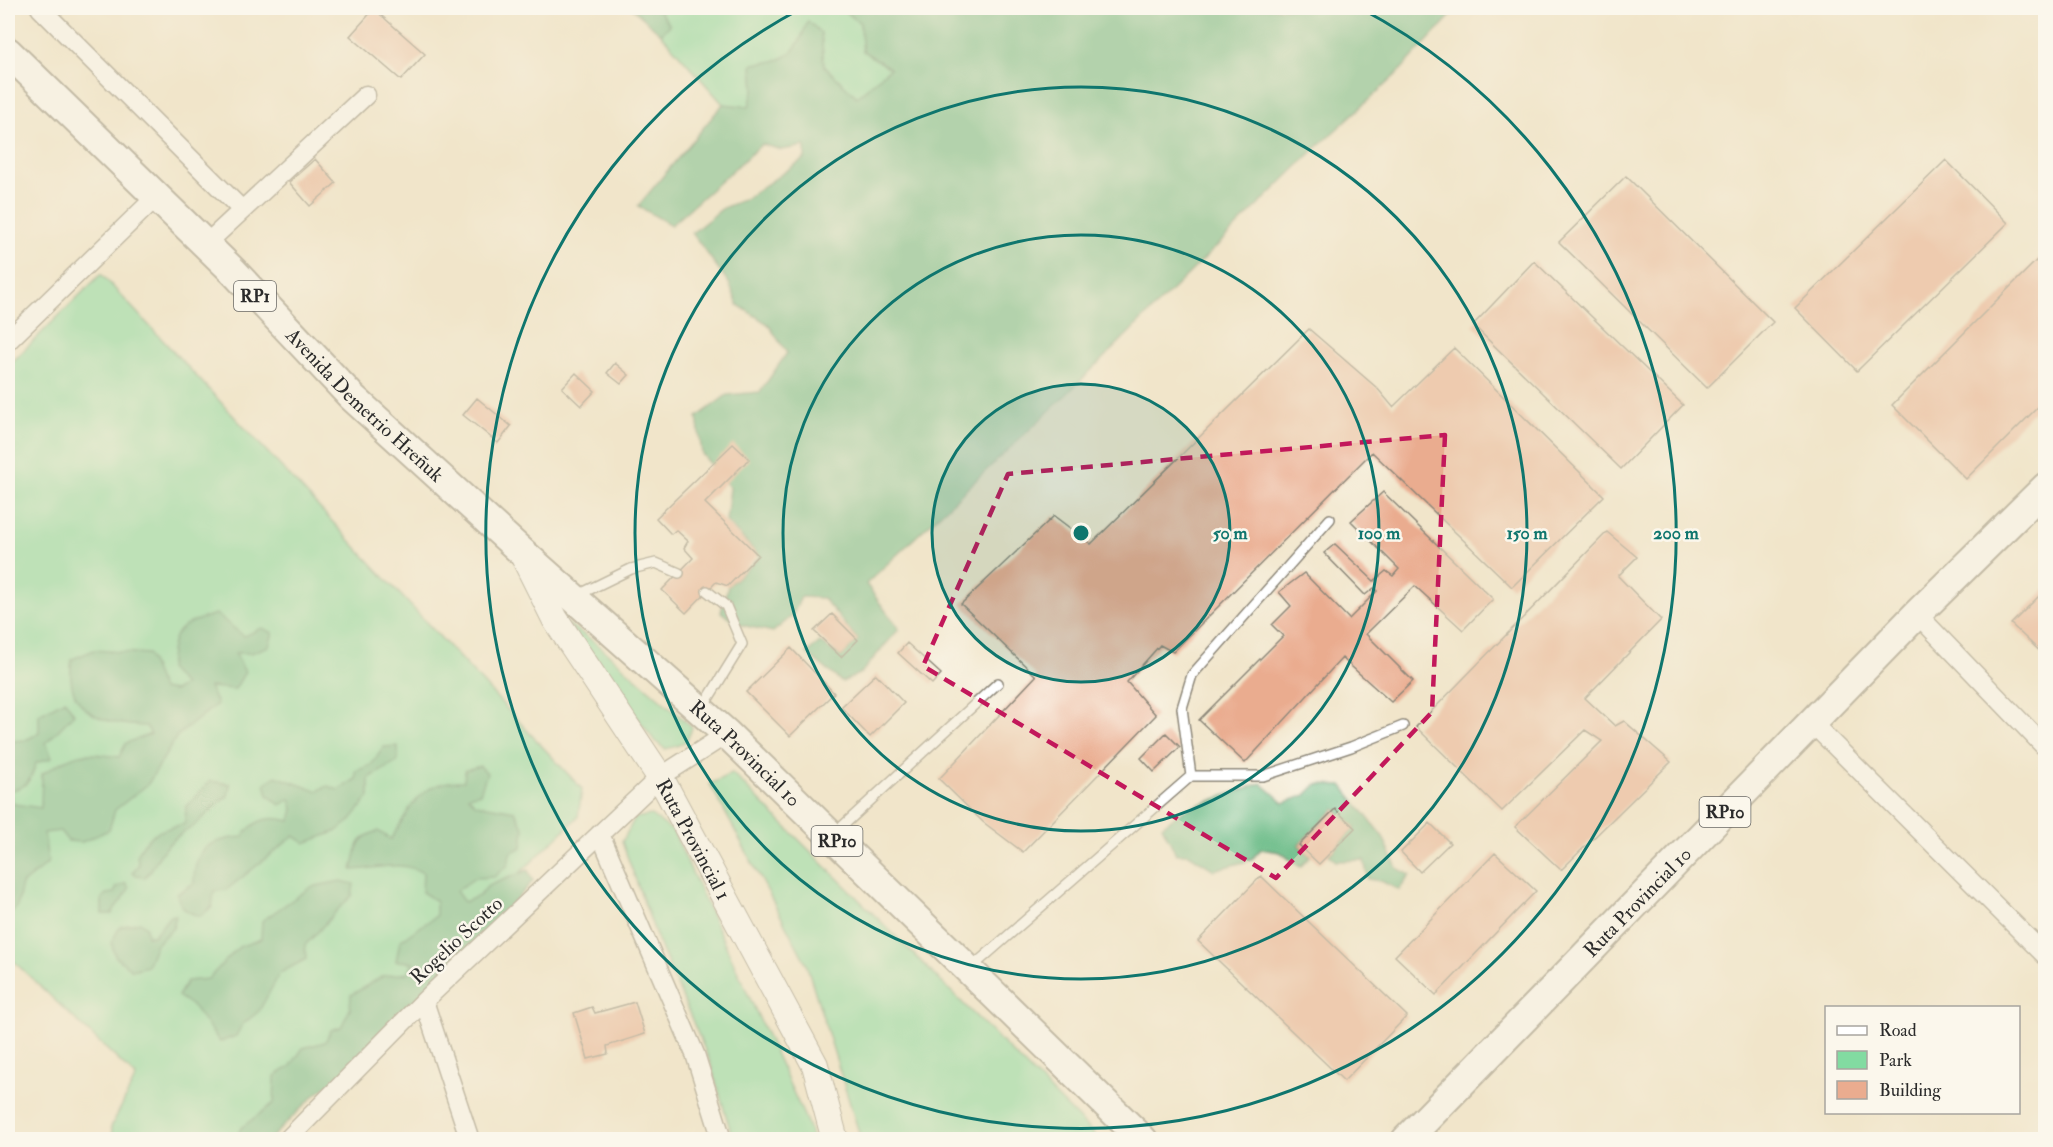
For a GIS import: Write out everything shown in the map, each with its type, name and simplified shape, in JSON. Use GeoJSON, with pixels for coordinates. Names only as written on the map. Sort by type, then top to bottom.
{"type":"FeatureCollection","features":[{"type":"Feature","properties":{"kind":"main road","name":"Avenida Demetrio Hreñuk"},"geometry":{"type":"LineString","coordinates":[[8,51],[234,272],[352,397],[522,552]]}},
{"type":"Feature","properties":{"kind":"main road","name":"Ruta Provincial 10"},"geometry":{"type":"LineString","coordinates":[[1406,1140],[1917,614],[2046,487]]}},
{"type":"Feature","properties":{"kind":"main road","name":"Ruta Provincial 10"},"geometry":{"type":"LineString","coordinates":[[522,552],[727,734],[1143,1140]]}},
{"type":"Feature","properties":{"kind":"main road","name":"Ruta Provincial 1"},"geometry":{"type":"LineString","coordinates":[[522,552],[555,619],[660,777],[815,1065],[835,1140]]}},
{"type":"Feature","properties":{"kind":"street"},"geometry":{"type":"LineString","coordinates":[[40,8],[242,210]]}},
{"type":"Feature","properties":{"kind":"street"},"geometry":{"type":"LineString","coordinates":[[205,245],[366,95]]}},
{"type":"Feature","properties":{"kind":"street"},"geometry":{"type":"LineString","coordinates":[[8,341],[156,196]]}},
{"type":"Feature","properties":{"kind":"street"},"geometry":{"type":"LineString","coordinates":[[1917,614],[2046,748]]}},
{"type":"Feature","properties":{"kind":"street"},"geometry":{"type":"LineString","coordinates":[[1812,723],[2046,956]]}},
{"type":"Feature","properties":{"kind":"street","name":"Rogelio Scotto"},"geometry":{"type":"LineString","coordinates":[[287,1140],[424,1001],[660,777],[727,734]]}},
{"type":"Feature","properties":{"kind":"street"},"geometry":{"type":"LineString","coordinates":[[600,834],[695,1054],[722,1140]]}},
{"type":"Feature","properties":{"kind":"street"},"geometry":{"type":"LineString","coordinates":[[424,1001],[470,1140]]}},
{"type":"Feature","properties":{"kind":"lane"},"geometry":{"type":"LineString","coordinates":[[1191,776],[1182,708],[1192,675],[1330,519]]}},
{"type":"Feature","properties":{"kind":"lane"},"geometry":{"type":"LineString","coordinates":[[574,597],[631,569],[656,563],[679,573]]}},
{"type":"Feature","properties":{"kind":"lane"},"geometry":{"type":"LineString","coordinates":[[701,710],[742,644],[726,606],[707,591]]}},
{"type":"Feature","properties":{"kind":"lane"},"geometry":{"type":"LineString","coordinates":[[832,836],[998,683]]}},
{"type":"Feature","properties":{"kind":"lane"},"geometry":{"type":"LineString","coordinates":[[969,970],[1191,776],[1263,776],[1351,747],[1403,726]]}},
{"type":"Feature","properties":{"kind":"highlighted area"},"geometry":{"type":"Polygon","coordinates":[[[1445,435],[1432,712],[1276,878],[923,666],[1008,474],[1445,435]]]}},
{"type":"Feature","properties":{"kind":"green space"},"geometry":{"type":"Polygon","coordinates":[[[632,8],[657,8],[670,25],[661,34],[632,8]]]}},
{"type":"Feature","properties":{"kind":"green space"},"geometry":{"type":"Polygon","coordinates":[[[657,8],[841,8],[860,23],[863,51],[890,68],[857,97],[824,66],[821,33],[779,62],[752,64],[754,88],[749,107],[723,104],[661,34],[669,25],[657,8]]]}},
{"type":"Feature","properties":{"kind":"green space"},"geometry":{"type":"Polygon","coordinates":[[[841,8],[1458,8],[1397,74],[1315,149],[1061,400],[866,584],[899,629],[861,673],[842,682],[807,653],[820,642],[841,657],[858,640],[823,598],[801,597],[792,616],[773,632],[737,624],[721,612],[728,586],[760,557],[726,521],[730,488],[702,454],[697,417],[727,395],[760,392],[787,353],[768,324],[738,305],[729,283],[692,233],[723,208],[745,199],[805,158],[805,146],[781,150],[762,144],[671,225],[638,206],[723,104],[749,107],[754,88],[752,64],[775,61],[789,54],[799,42],[808,21],[821,33],[824,66],[857,97],[890,68],[863,51],[860,23],[841,8]]]}},
{"type":"Feature","properties":{"kind":"green space"},"geometry":{"type":"Polygon","coordinates":[[[101,274],[582,789],[578,817],[244,1139],[114,1139],[111,1127],[136,1077],[8,956],[8,366],[101,274]]]}},
{"type":"Feature","properties":{"kind":"green space"},"geometry":{"type":"Polygon","coordinates":[[[216,614],[244,636],[262,628],[273,633],[269,646],[251,653],[235,653],[245,672],[235,689],[209,687],[217,704],[177,736],[148,784],[115,810],[109,830],[82,842],[68,841],[60,831],[44,833],[48,863],[22,884],[17,907],[8,915],[8,791],[14,804],[41,808],[42,774],[78,755],[95,754],[119,757],[126,743],[151,734],[146,726],[115,722],[89,712],[80,703],[74,691],[71,677],[72,659],[94,650],[148,654],[162,689],[174,691],[184,685],[169,669],[171,655],[175,636],[185,626],[216,614]]]}},
{"type":"Feature","properties":{"kind":"green space"},"geometry":{"type":"Polygon","coordinates":[[[566,622],[596,643],[692,727],[686,741],[665,749],[654,740],[566,622]]]}},
{"type":"Feature","properties":{"kind":"green space"},"geometry":{"type":"Polygon","coordinates":[[[65,700],[74,714],[46,743],[52,758],[36,763],[24,785],[8,791],[8,737],[13,741],[26,740],[39,733],[39,714],[65,700]]]}},
{"type":"Feature","properties":{"kind":"green space"},"geometry":{"type":"Polygon","coordinates":[[[398,746],[398,761],[369,778],[369,797],[349,822],[335,832],[305,843],[294,836],[226,890],[214,891],[212,907],[200,916],[182,906],[177,894],[194,883],[197,861],[206,848],[230,838],[242,837],[252,826],[263,820],[276,818],[290,821],[293,809],[290,799],[280,805],[268,795],[265,783],[276,776],[316,791],[328,786],[338,790],[356,779],[356,771],[371,765],[384,747],[398,746]]]}},
{"type":"Feature","properties":{"kind":"green space"},"geometry":{"type":"Polygon","coordinates":[[[480,766],[487,773],[480,793],[468,796],[476,804],[515,811],[524,829],[522,847],[510,853],[508,865],[494,877],[475,878],[456,891],[464,902],[479,896],[488,886],[528,870],[533,881],[474,946],[335,1081],[316,1094],[270,1139],[235,1140],[241,1128],[274,1103],[275,1076],[290,1067],[303,1048],[325,1042],[331,1030],[341,1027],[350,1009],[351,995],[383,976],[408,973],[413,962],[396,961],[400,941],[436,916],[436,901],[422,892],[423,873],[406,866],[352,870],[358,845],[365,837],[378,831],[391,839],[411,806],[427,790],[449,782],[464,781],[465,770],[480,766]]]}},
{"type":"Feature","properties":{"kind":"green space"},"geometry":{"type":"Polygon","coordinates":[[[732,773],[1099,1139],[861,1139],[806,963],[710,784],[732,773]]]}},
{"type":"Feature","properties":{"kind":"green space"},"geometry":{"type":"Polygon","coordinates":[[[210,781],[230,784],[228,796],[170,843],[144,878],[132,873],[139,864],[137,856],[145,842],[162,830],[185,824],[186,807],[210,781]]]}},
{"type":"Feature","properties":{"kind":"green space"},"geometry":{"type":"Polygon","coordinates":[[[1261,783],[1284,803],[1306,795],[1317,784],[1342,785],[1383,837],[1397,868],[1410,875],[1399,890],[1381,881],[1368,879],[1364,860],[1336,861],[1329,855],[1355,828],[1335,809],[1299,845],[1310,857],[1300,867],[1280,852],[1261,849],[1251,860],[1214,870],[1189,854],[1176,854],[1162,826],[1184,810],[1261,783]]]}},
{"type":"Feature","properties":{"kind":"green space"},"geometry":{"type":"Polygon","coordinates":[[[651,815],[673,831],[813,1139],[733,1139],[710,1062],[657,938],[622,842],[635,818],[651,815]]]}},
{"type":"Feature","properties":{"kind":"green space"},"geometry":{"type":"Polygon","coordinates":[[[341,881],[354,884],[352,896],[305,945],[306,959],[280,973],[259,1011],[242,1025],[236,1036],[220,1042],[194,1007],[178,996],[187,981],[208,979],[239,947],[261,939],[262,921],[311,887],[341,881]]]}},
{"type":"Feature","properties":{"kind":"green space"},"geometry":{"type":"Polygon","coordinates":[[[126,883],[129,888],[112,914],[102,914],[102,898],[106,894],[114,893],[117,887],[126,883]]]}},
{"type":"Feature","properties":{"kind":"green space"},"geometry":{"type":"Polygon","coordinates":[[[176,915],[173,928],[156,944],[147,966],[132,970],[116,957],[111,943],[120,927],[140,922],[146,927],[147,936],[153,936],[170,916],[176,915]]]}},
{"type":"Feature","properties":{"kind":"building"},"geometry":{"type":"Polygon","coordinates":[[[374,9],[425,54],[401,80],[350,36],[374,9]]]}},
{"type":"Feature","properties":{"kind":"building"},"geometry":{"type":"Polygon","coordinates":[[[315,159],[336,183],[310,206],[289,182],[315,159]]]}},
{"type":"Feature","properties":{"kind":"building"},"geometry":{"type":"Polygon","coordinates":[[[1946,160],[2008,223],[1857,371],[1795,308],[1946,160]]]}},
{"type":"Feature","properties":{"kind":"building"},"geometry":{"type":"Polygon","coordinates":[[[1626,176],[1773,322],[1707,388],[1559,242],[1626,176]]]}},
{"type":"Feature","properties":{"kind":"building"},"geometry":{"type":"Polygon","coordinates":[[[2039,258],[2046,264],[2046,399],[1966,479],[1892,405],[2039,258]]]}},
{"type":"Feature","properties":{"kind":"building"},"geometry":{"type":"Polygon","coordinates":[[[1534,261],[1683,405],[1621,469],[1473,325],[1534,261]]]}},
{"type":"Feature","properties":{"kind":"building"},"geometry":{"type":"Polygon","coordinates":[[[1309,329],[1377,388],[1393,407],[1454,348],[1604,496],[1512,587],[1372,452],[1173,652],[1160,645],[1127,682],[1156,715],[1023,852],[983,822],[939,779],[1036,676],[961,604],[1054,516],[1091,544],[1309,329]]]}},
{"type":"Feature","properties":{"kind":"building"},"geometry":{"type":"Polygon","coordinates":[[[615,363],[629,375],[621,384],[607,373],[615,363]]]}},
{"type":"Feature","properties":{"kind":"building"},"geometry":{"type":"Polygon","coordinates":[[[576,373],[595,391],[581,406],[562,388],[576,373]]]}},
{"type":"Feature","properties":{"kind":"building"},"geometry":{"type":"Polygon","coordinates":[[[477,398],[511,426],[498,443],[463,415],[477,398]]]}},
{"type":"Feature","properties":{"kind":"building"},"geometry":{"type":"Polygon","coordinates":[[[733,444],[749,459],[705,503],[758,555],[728,586],[716,582],[686,613],[662,590],[693,558],[684,548],[688,541],[676,530],[671,534],[656,518],[733,444]]]}},
{"type":"Feature","properties":{"kind":"building"},"geometry":{"type":"Polygon","coordinates":[[[1383,492],[1493,599],[1463,630],[1415,586],[1366,634],[1413,681],[1391,702],[1342,658],[1245,763],[1199,720],[1283,636],[1272,625],[1291,606],[1279,592],[1304,573],[1349,619],[1377,591],[1374,588],[1365,595],[1324,553],[1335,544],[1374,581],[1386,571],[1393,576],[1399,569],[1351,521],[1383,492]]]}},
{"type":"Feature","properties":{"kind":"building"},"geometry":{"type":"Polygon","coordinates":[[[1607,532],[1637,557],[1618,576],[1661,620],[1585,698],[1615,726],[1624,721],[1671,762],[1561,870],[1515,827],[1602,741],[1585,730],[1502,811],[1416,727],[1607,532]]]}},
{"type":"Feature","properties":{"kind":"building"},"geometry":{"type":"Polygon","coordinates":[[[2046,589],[2046,657],[2011,624],[2046,589]]]}},
{"type":"Feature","properties":{"kind":"building"},"geometry":{"type":"Polygon","coordinates":[[[832,614],[858,640],[841,657],[814,631],[832,614]]]}},
{"type":"Feature","properties":{"kind":"building"},"geometry":{"type":"Polygon","coordinates":[[[907,643],[941,674],[932,684],[898,653],[907,643]]]}},
{"type":"Feature","properties":{"kind":"building"},"geometry":{"type":"Polygon","coordinates":[[[791,648],[834,693],[790,736],[746,692],[791,648]]]}},
{"type":"Feature","properties":{"kind":"building"},"geometry":{"type":"Polygon","coordinates":[[[876,674],[904,703],[870,737],[841,707],[876,674]]]}},
{"type":"Feature","properties":{"kind":"building"},"geometry":{"type":"Polygon","coordinates":[[[1166,733],[1180,747],[1154,772],[1141,758],[1166,733]]]}},
{"type":"Feature","properties":{"kind":"building"},"geometry":{"type":"Polygon","coordinates":[[[1335,809],[1355,828],[1319,864],[1299,845],[1335,809]]]}},
{"type":"Feature","properties":{"kind":"building"},"geometry":{"type":"Polygon","coordinates":[[[1430,823],[1450,843],[1420,872],[1401,852],[1430,823]]]}},
{"type":"Feature","properties":{"kind":"building"},"geometry":{"type":"Polygon","coordinates":[[[1495,853],[1536,891],[1436,995],[1395,956],[1495,853]]]}},
{"type":"Feature","properties":{"kind":"building"},"geometry":{"type":"Polygon","coordinates":[[[1261,876],[1407,1016],[1344,1081],[1198,941],[1261,876]]]}},
{"type":"Feature","properties":{"kind":"building"},"geometry":{"type":"Polygon","coordinates":[[[635,1002],[645,1034],[607,1046],[608,1054],[588,1059],[574,1013],[592,1007],[595,1013],[635,1002]]]}}]}
